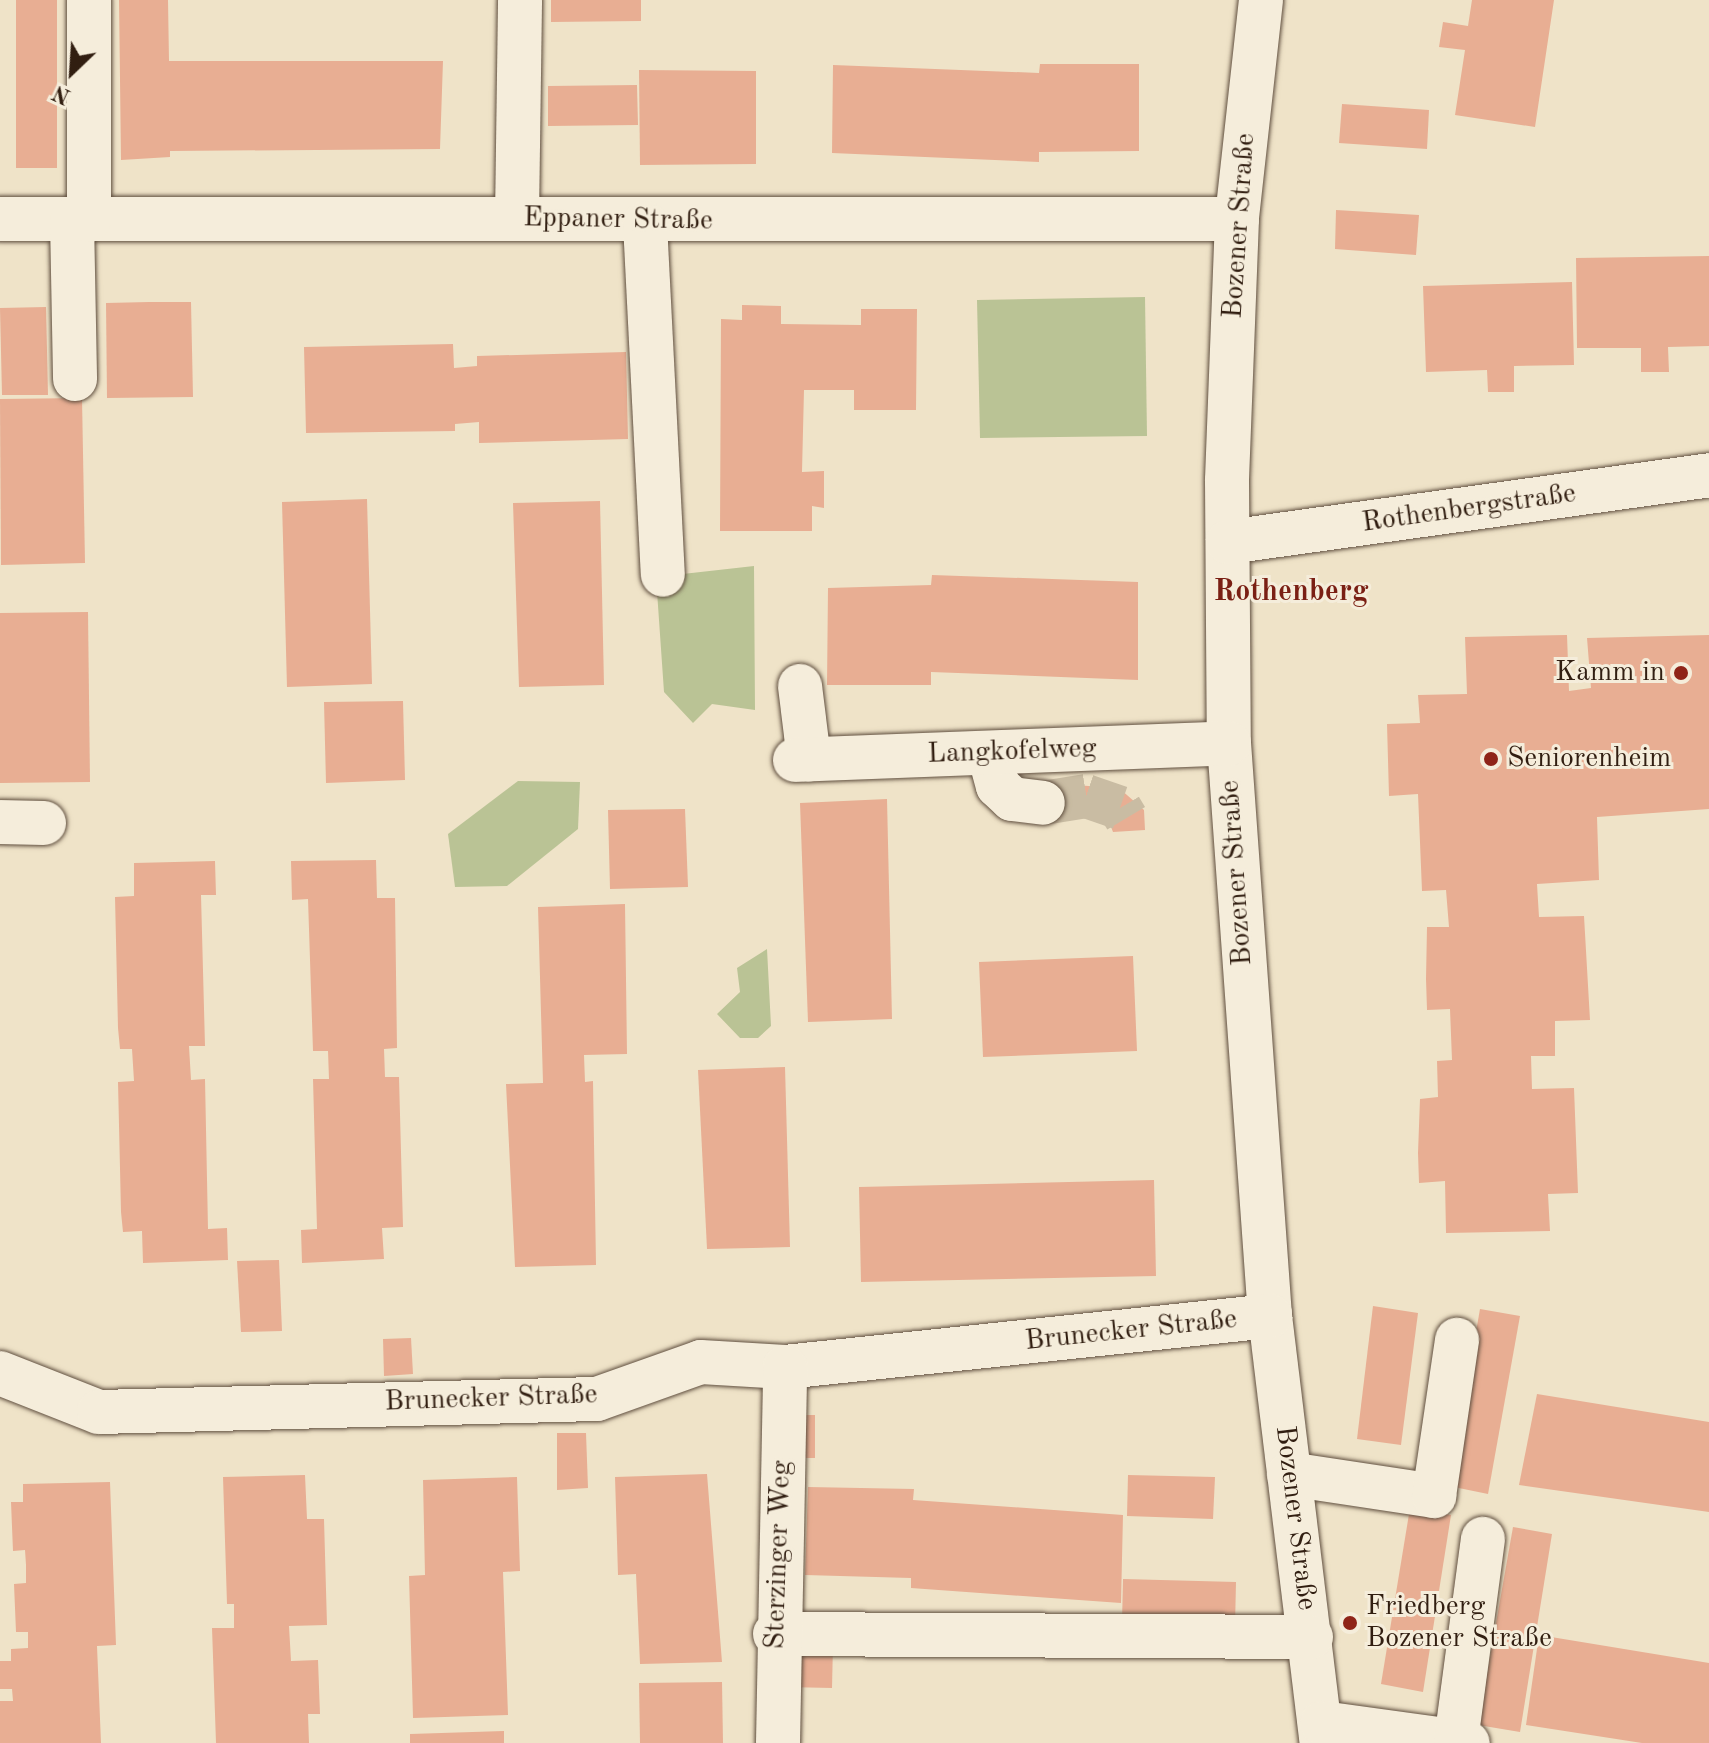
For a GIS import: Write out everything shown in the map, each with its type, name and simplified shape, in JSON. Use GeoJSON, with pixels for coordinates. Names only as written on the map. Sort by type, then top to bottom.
{"type":"FeatureCollection","features":[{"type":"Feature","properties":{"kind":"street"},"geometry":{"type":"LineString","coordinates":[[75,379],[89,0]]}},
{"type":"Feature","properties":{"kind":"street"},"geometry":{"type":"LineString","coordinates":[[517,218],[520,0]]}},
{"type":"Feature","properties":{"kind":"street","name":"Bozener Straße"},"geometry":{"type":"LineString","coordinates":[[1261,0],[1237,219],[1228,542],[1229,743],[1270,1316],[1322,1733]]}},
{"type":"Feature","properties":{"kind":"street","name":"Eppaner Straße"},"geometry":{"type":"LineString","coordinates":[[0,219],[517,218],[645,223],[1237,219]]}},
{"type":"Feature","properties":{"kind":"street"},"geometry":{"type":"LineString","coordinates":[[645,223],[663,575]]}},
{"type":"Feature","properties":{"kind":"street","name":"Rothenbergstraße"},"geometry":{"type":"LineString","coordinates":[[1228,542],[1709,475]]}},
{"type":"Feature","properties":{"kind":"street","name":"Langkofelweg"},"geometry":{"type":"LineString","coordinates":[[800,686],[802,760],[1229,743]]}},
{"type":"Feature","properties":{"kind":"street"},"geometry":{"type":"LineString","coordinates":[[989,753],[998,786],[1012,799],[1043,803]]}},
{"type":"Feature","properties":{"kind":"street"},"geometry":{"type":"LineString","coordinates":[[0,822],[44,823]]}},
{"type":"Feature","properties":{"kind":"street","name":"Brunecker Straße"},"geometry":{"type":"LineString","coordinates":[[0,1373],[99,1412],[597,1399],[701,1362],[785,1367],[1270,1316]]}},
{"type":"Feature","properties":{"kind":"street"},"geometry":{"type":"LineString","coordinates":[[1289,1474],[1434,1496],[1457,1340]]}},
{"type":"Feature","properties":{"kind":"street","name":"Sterzinger Weg"},"geometry":{"type":"LineString","coordinates":[[778,1743],[775,1634],[785,1367]]}},
{"type":"Feature","properties":{"kind":"street"},"geometry":{"type":"LineString","coordinates":[[1322,1733],[1462,1742],[1483,1539]]}},
{"type":"Feature","properties":{"kind":"street"},"geometry":{"type":"LineString","coordinates":[[775,1634],[1311,1637]]}},
{"type":"Feature","properties":{"kind":"green space"},"geometry":{"type":"Polygon","coordinates":[[[1145,297],[1147,436],[980,438],[977,300],[1145,297]]]}},
{"type":"Feature","properties":{"kind":"green space"},"geometry":{"type":"Polygon","coordinates":[[[754,566],[755,710],[712,704],[693,723],[664,692],[656,577],[754,566]]]}},
{"type":"Feature","properties":{"kind":"green space"},"geometry":{"type":"Polygon","coordinates":[[[518,781],[580,782],[578,829],[507,886],[455,887],[448,834],[518,781]]]}},
{"type":"Feature","properties":{"kind":"green space"},"geometry":{"type":"Polygon","coordinates":[[[767,949],[771,1026],[758,1038],[740,1038],[717,1014],[740,992],[737,968],[767,949]]]}},
{"type":"Feature","properties":{"kind":"building"},"geometry":{"type":"Polygon","coordinates":[[[16,0],[57,0],[57,168],[16,168],[16,0]]]}},
{"type":"Feature","properties":{"kind":"building"},"geometry":{"type":"Polygon","coordinates":[[[119,0],[168,0],[169,61],[443,61],[440,149],[170,151],[170,157],[121,160],[119,0]]]}},
{"type":"Feature","properties":{"kind":"building"},"geometry":{"type":"Polygon","coordinates":[[[551,0],[641,0],[641,21],[551,22],[551,0]]]}},
{"type":"Feature","properties":{"kind":"building"},"geometry":{"type":"Polygon","coordinates":[[[1472,0],[1554,0],[1535,127],[1455,115],[1465,50],[1439,47],[1443,22],[1468,26],[1472,0]]]}},
{"type":"Feature","properties":{"kind":"building"},"geometry":{"type":"Polygon","coordinates":[[[1040,64],[1139,64],[1139,151],[1039,152],[1039,162],[832,153],[833,65],[1039,73],[1040,64]]]}},
{"type":"Feature","properties":{"kind":"building"},"geometry":{"type":"Polygon","coordinates":[[[639,70],[756,71],[756,164],[640,165],[639,70]]]}},
{"type":"Feature","properties":{"kind":"building"},"geometry":{"type":"Polygon","coordinates":[[[637,85],[638,125],[548,126],[548,86],[637,85]]]}},
{"type":"Feature","properties":{"kind":"building"},"geometry":{"type":"Polygon","coordinates":[[[1342,104],[1429,110],[1427,149],[1339,143],[1342,104]]]}},
{"type":"Feature","properties":{"kind":"building"},"geometry":{"type":"Polygon","coordinates":[[[1336,210],[1419,215],[1416,255],[1335,249],[1336,210]]]}},
{"type":"Feature","properties":{"kind":"building"},"geometry":{"type":"Polygon","coordinates":[[[1709,256],[1709,346],[1668,347],[1669,372],[1641,372],[1641,348],[1577,348],[1576,258],[1709,256]]]}},
{"type":"Feature","properties":{"kind":"building"},"geometry":{"type":"Polygon","coordinates":[[[1572,282],[1574,365],[1514,366],[1514,392],[1488,392],[1487,370],[1426,372],[1423,286],[1572,282]]]}},
{"type":"Feature","properties":{"kind":"building"},"geometry":{"type":"Polygon","coordinates":[[[191,302],[193,397],[107,398],[106,303],[191,302]]]}},
{"type":"Feature","properties":{"kind":"building"},"geometry":{"type":"Polygon","coordinates":[[[742,305],[781,306],[781,324],[861,325],[861,309],[917,309],[916,410],[854,410],[854,390],[804,390],[802,472],[824,471],[824,508],[812,506],[812,531],[720,531],[721,319],[742,320],[742,305]]]}},
{"type":"Feature","properties":{"kind":"building"},"geometry":{"type":"Polygon","coordinates":[[[46,307],[48,395],[2,395],[0,308],[46,307]]]}},
{"type":"Feature","properties":{"kind":"building"},"geometry":{"type":"Polygon","coordinates":[[[453,344],[454,368],[477,366],[477,356],[626,352],[628,439],[479,443],[479,422],[455,424],[455,431],[306,433],[304,347],[453,344]]]}},
{"type":"Feature","properties":{"kind":"building"},"geometry":{"type":"Polygon","coordinates":[[[82,398],[85,563],[1,565],[0,399],[82,398]]]}},
{"type":"Feature","properties":{"kind":"building"},"geometry":{"type":"Polygon","coordinates":[[[367,499],[372,684],[287,687],[282,502],[367,499]]]}},
{"type":"Feature","properties":{"kind":"building"},"geometry":{"type":"Polygon","coordinates":[[[600,501],[604,685],[519,687],[513,503],[600,501]]]}},
{"type":"Feature","properties":{"kind":"building"},"geometry":{"type":"Polygon","coordinates":[[[932,575],[1138,582],[1138,680],[931,672],[931,685],[827,685],[828,588],[931,585],[932,575]]]}},
{"type":"Feature","properties":{"kind":"building"},"geometry":{"type":"Polygon","coordinates":[[[88,612],[90,782],[0,783],[0,613],[88,612]]]}},
{"type":"Feature","properties":{"kind":"building"},"geometry":{"type":"Polygon","coordinates":[[[1567,635],[1569,691],[1591,688],[1587,638],[1709,635],[1709,809],[1597,817],[1599,880],[1537,884],[1539,917],[1584,916],[1590,1020],[1555,1021],[1555,1056],[1531,1056],[1532,1089],[1574,1088],[1578,1193],[1548,1194],[1550,1231],[1446,1233],[1445,1181],[1419,1183],[1418,1153],[1420,1099],[1438,1097],[1437,1061],[1452,1060],[1450,1009],[1427,1010],[1427,927],[1449,927],[1446,890],[1422,891],[1418,794],[1389,796],[1387,724],[1420,723],[1418,695],[1467,694],[1465,637],[1567,635]]]}},
{"type":"Feature","properties":{"kind":"building"},"geometry":{"type":"Polygon","coordinates":[[[403,701],[405,780],[326,783],[324,702],[403,701]]]}},
{"type":"Feature","properties":{"kind":"building"},"geometry":{"type":"Polygon","coordinates":[[[1043,783],[1119,788],[1144,810],[1145,830],[1113,832],[1108,819],[1095,815],[1043,821],[1043,783]]]}},
{"type":"Feature","properties":{"kind":"building"},"geometry":{"type":"Polygon","coordinates":[[[887,799],[892,1019],[808,1022],[800,803],[887,799]]]}},
{"type":"Feature","properties":{"kind":"building"},"geometry":{"type":"Polygon","coordinates":[[[685,809],[688,887],[610,889],[608,810],[685,809]]]}},
{"type":"Feature","properties":{"kind":"building"},"geometry":{"type":"Polygon","coordinates":[[[376,860],[377,898],[395,898],[397,1048],[384,1049],[385,1077],[399,1077],[403,1227],[382,1228],[384,1259],[302,1263],[301,1230],[317,1229],[313,1079],[329,1079],[328,1051],[313,1051],[308,899],[292,900],[291,861],[376,860]]]}},
{"type":"Feature","properties":{"kind":"building"},"geometry":{"type":"Polygon","coordinates":[[[215,861],[216,895],[201,895],[205,1046],[189,1046],[191,1080],[205,1079],[208,1229],[227,1228],[228,1260],[143,1263],[142,1231],[123,1232],[121,1212],[118,1082],[134,1081],[132,1049],[120,1049],[115,897],[134,896],[134,863],[215,861]]]}},
{"type":"Feature","properties":{"kind":"building"},"geometry":{"type":"Polygon","coordinates":[[[625,904],[627,1054],[584,1055],[585,1082],[593,1081],[596,1265],[515,1267],[506,1084],[543,1083],[538,907],[625,904]]]}},
{"type":"Feature","properties":{"kind":"building"},"geometry":{"type":"Polygon","coordinates":[[[1133,956],[1137,1051],[983,1057],[979,962],[1133,956]]]}},
{"type":"Feature","properties":{"kind":"building"},"geometry":{"type":"Polygon","coordinates":[[[785,1067],[790,1247],[707,1249],[698,1070],[785,1067]]]}},
{"type":"Feature","properties":{"kind":"building"},"geometry":{"type":"Polygon","coordinates":[[[1154,1180],[1156,1276],[861,1282],[859,1187],[1154,1180]]]}},
{"type":"Feature","properties":{"kind":"building"},"geometry":{"type":"Polygon","coordinates":[[[279,1260],[282,1331],[241,1332],[237,1261],[279,1260]]]}},
{"type":"Feature","properties":{"kind":"building"},"geometry":{"type":"Polygon","coordinates":[[[1373,1306],[1418,1313],[1401,1445],[1357,1439],[1373,1306]]]}},
{"type":"Feature","properties":{"kind":"building"},"geometry":{"type":"Polygon","coordinates":[[[1480,1309],[1520,1316],[1488,1494],[1449,1486],[1480,1309]]]}},
{"type":"Feature","properties":{"kind":"building"},"geometry":{"type":"Polygon","coordinates":[[[411,1338],[413,1374],[384,1376],[383,1339],[411,1338]]]}},
{"type":"Feature","properties":{"kind":"building"},"geometry":{"type":"Polygon","coordinates":[[[1537,1394],[1709,1422],[1709,1512],[1519,1485],[1537,1394]]]}},
{"type":"Feature","properties":{"kind":"building"},"geometry":{"type":"Polygon","coordinates":[[[793,1415],[815,1415],[815,1458],[793,1458],[793,1415]]]}},
{"type":"Feature","properties":{"kind":"building"},"geometry":{"type":"Polygon","coordinates":[[[557,1433],[586,1433],[588,1488],[557,1490],[557,1433]]]}},
{"type":"Feature","properties":{"kind":"building"},"geometry":{"type":"Polygon","coordinates":[[[707,1474],[722,1662],[640,1664],[636,1574],[618,1575],[615,1477],[707,1474]]]}},
{"type":"Feature","properties":{"kind":"building"},"geometry":{"type":"Polygon","coordinates":[[[305,1475],[307,1519],[324,1519],[327,1625],[289,1626],[291,1661],[318,1660],[320,1714],[308,1714],[309,1743],[216,1743],[212,1628],[234,1628],[234,1604],[227,1604],[223,1477],[305,1475]]]}},
{"type":"Feature","properties":{"kind":"building"},"geometry":{"type":"Polygon","coordinates":[[[1128,1475],[1215,1477],[1213,1519],[1127,1516],[1128,1475]]]}},
{"type":"Feature","properties":{"kind":"building"},"geometry":{"type":"Polygon","coordinates":[[[517,1477],[520,1571],[503,1572],[508,1715],[413,1718],[409,1576],[425,1575],[423,1480],[517,1477]]]}},
{"type":"Feature","properties":{"kind":"building"},"geometry":{"type":"Polygon","coordinates":[[[110,1482],[116,1645],[97,1646],[101,1743],[0,1743],[0,1701],[13,1701],[12,1689],[0,1689],[0,1661],[11,1661],[11,1649],[28,1648],[28,1632],[16,1632],[14,1584],[26,1583],[26,1565],[25,1550],[13,1551],[11,1502],[23,1502],[23,1484],[110,1482]]]}},
{"type":"Feature","properties":{"kind":"building"},"geometry":{"type":"Polygon","coordinates":[[[808,1487],[914,1489],[913,1500],[1123,1515],[1121,1603],[911,1588],[911,1578],[805,1575],[808,1487]]]}},
{"type":"Feature","properties":{"kind":"building"},"geometry":{"type":"Polygon","coordinates":[[[1410,1508],[1451,1515],[1423,1692],[1381,1684],[1410,1508]]]}},
{"type":"Feature","properties":{"kind":"building"},"geometry":{"type":"Polygon","coordinates":[[[1513,1527],[1552,1534],[1520,1732],[1478,1725],[1513,1527]]]}},
{"type":"Feature","properties":{"kind":"building"},"geometry":{"type":"Polygon","coordinates":[[[1123,1579],[1236,1582],[1235,1626],[1122,1623],[1123,1579]]]}},
{"type":"Feature","properties":{"kind":"building"},"geometry":{"type":"Polygon","coordinates":[[[1539,1635],[1709,1663],[1709,1743],[1642,1743],[1526,1725],[1539,1635]]]}},
{"type":"Feature","properties":{"kind":"building"},"geometry":{"type":"Polygon","coordinates":[[[787,1643],[833,1644],[832,1688],[786,1687],[787,1643]]]}},
{"type":"Feature","properties":{"kind":"building"},"geometry":{"type":"Polygon","coordinates":[[[722,1682],[723,1743],[640,1743],[639,1683],[722,1682]]]}},
{"type":"Feature","properties":{"kind":"building"},"geometry":{"type":"Polygon","coordinates":[[[504,1731],[504,1743],[410,1743],[410,1734],[504,1731]]]}},
{"type":"Feature","properties":{"kind":"tunnel"},"geometry":{"type":"LineString","coordinates":[[1043,803],[1086,796],[1120,808],[1126,818]]}},
{"type":"Feature","properties":{"kind":"place","name":"Kamm in"},"geometry":{"type":"Point","coordinates":[1681,673]}},
{"type":"Feature","properties":{"kind":"place","name":"Seniorenheim"},"geometry":{"type":"Point","coordinates":[1491,759]}},
{"type":"Feature","properties":{"kind":"place","name":"Friedberg Bozener Straße"},"geometry":{"type":"Point","coordinates":[1350,1623]}},
{"type":"Feature","properties":{"kind":"district","name":"Rothenberg"},"geometry":{"type":"Point","coordinates":[1291,592]}}]}
